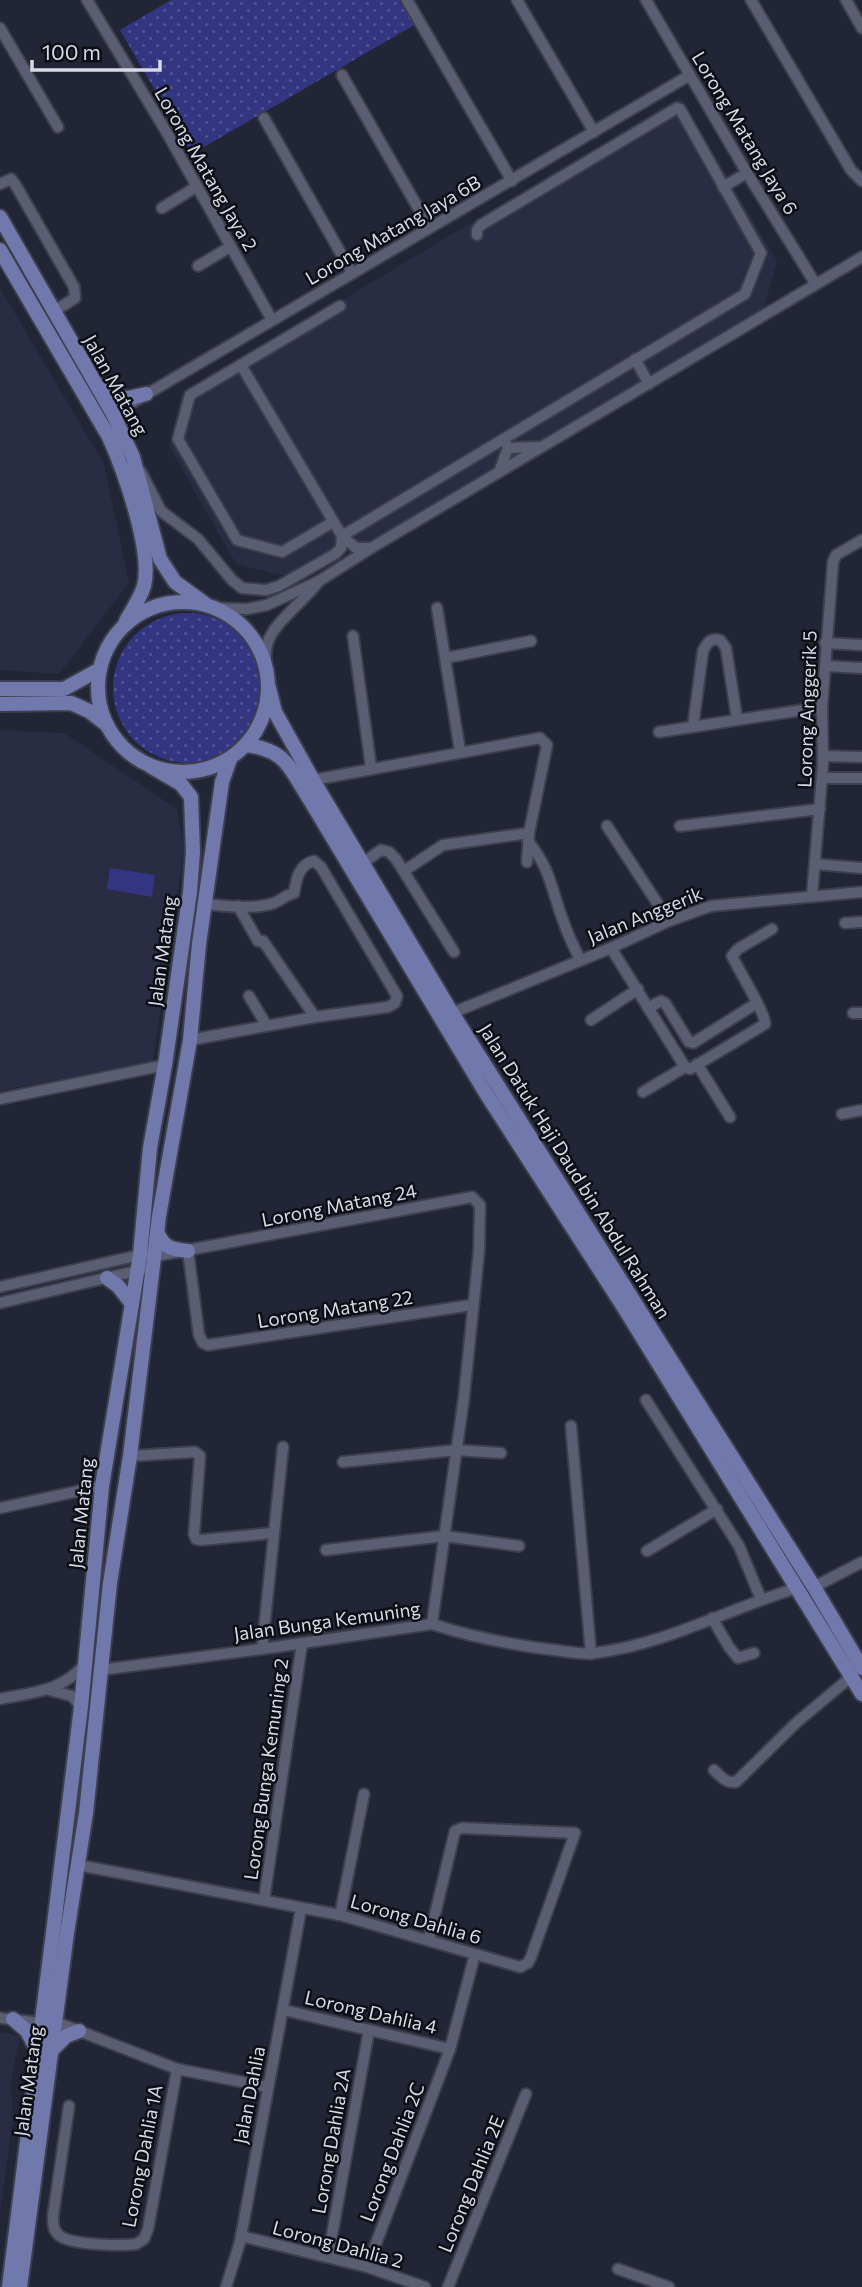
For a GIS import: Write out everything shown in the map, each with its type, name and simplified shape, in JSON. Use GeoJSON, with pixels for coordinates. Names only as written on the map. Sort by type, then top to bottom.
{"type":"FeatureCollection","features":[{"type":"Feature","properties":{"kind":"main road","name":"Jalan Matang"},"geometry":{"type":"LineString","coordinates":[[0,217],[113,414],[130,450],[160,559],[175,582],[211,607]]}},
{"type":"Feature","properties":{"kind":"main road","name":"Jalan Matang"},"geometry":{"type":"LineString","coordinates":[[0,250],[109,437],[121,463],[136,512],[146,568],[140,597],[122,628]]}},
{"type":"Feature","properties":{"kind":"main road"},"geometry":{"type":"LineString","coordinates":[[88,371],[106,394],[113,398],[121,400],[146,394]]}},
{"type":"Feature","properties":{"kind":"main road"},"geometry":{"type":"LineString","coordinates":[[113,414],[110,424],[127,462],[134,486],[136,512]]}},
{"type":"Feature","properties":{"kind":"main road"},"geometry":{"type":"LineString","coordinates":[[0,704],[71,703],[89,711],[108,726],[125,750],[150,766],[168,771],[196,772],[230,759],[247,745],[261,723],[269,688],[266,667],[259,648],[247,631],[232,618],[211,607],[191,602],[166,604],[142,612],[122,628],[110,643],[100,669],[99,698],[108,726]]}},
{"type":"Feature","properties":{"kind":"main road"},"geometry":{"type":"LineString","coordinates":[[0,690],[64,689],[100,669]]}},
{"type":"Feature","properties":{"kind":"main road","name":"Jalan Datuk Haji Daud bin Abdul Rahman"},"geometry":{"type":"LineString","coordinates":[[269,688],[275,712],[313,780],[452,1013],[814,1587],[857,1672],[862,1693]]}},
{"type":"Feature","properties":{"kind":"main road","name":"Jalan Datuk Haji Daud bin Abdul Rahman"},"geometry":{"type":"LineString","coordinates":[[247,745],[278,754],[297,780],[487,1095],[623,1306],[797,1588],[857,1672]]}},
{"type":"Feature","properties":{"kind":"main road","name":"Jalan Matang"},"geometry":{"type":"LineString","coordinates":[[48,2022],[58,1999],[78,1865],[90,1780],[110,1583],[130,1456],[158,1234],[190,1040],[222,782],[230,759]]}},
{"type":"Feature","properties":{"kind":"main road","name":"Jalan Matang"},"geometry":{"type":"LineString","coordinates":[[9,2287],[48,2022],[54,1941],[86,1663],[102,1486],[140,1255],[150,1148],[190,891],[193,852],[191,797],[181,784],[150,766]]}},
{"type":"Feature","properties":{"kind":"main road"},"geometry":{"type":"LineString","coordinates":[[158,1234],[168,1248],[188,1251]]}},
{"type":"Feature","properties":{"kind":"main road"},"geometry":{"type":"LineString","coordinates":[[107,1278],[118,1286],[132,1304]]}},
{"type":"Feature","properties":{"kind":"main road"},"geometry":{"type":"LineString","coordinates":[[7,2019],[27,2031],[44,2051],[66,2036],[79,2031]]}},
{"type":"Feature","properties":{"kind":"main road","name":"Jalan Matang"},"geometry":{"type":"LineString","coordinates":[[20,2287],[44,2051]]}},
{"type":"Feature","properties":{"kind":"street","name":"Lorong Matang Jaya 2"},"geometry":{"type":"LineString","coordinates":[[87,0],[272,320]]}},
{"type":"Feature","properties":{"kind":"street"},"geometry":{"type":"LineString","coordinates":[[407,0],[512,181]]}},
{"type":"Feature","properties":{"kind":"street"},"geometry":{"type":"LineString","coordinates":[[517,0],[594,132]]}},
{"type":"Feature","properties":{"kind":"street","name":"Lorong Matang Jaya 6"},"geometry":{"type":"LineString","coordinates":[[646,0],[815,283]]}},
{"type":"Feature","properties":{"kind":"street"},"geometry":{"type":"LineString","coordinates":[[751,0],[851,170],[862,181]]}},
{"type":"Feature","properties":{"kind":"street"},"geometry":{"type":"LineString","coordinates":[[846,0],[862,28]]}},
{"type":"Feature","properties":{"kind":"street"},"geometry":{"type":"LineString","coordinates":[[0,28],[58,127]]}},
{"type":"Feature","properties":{"kind":"street"},"geometry":{"type":"LineString","coordinates":[[342,75],[429,227]]}},
{"type":"Feature","properties":{"kind":"street","name":"Lorong Matang Jaya 6B"},"geometry":{"type":"LineString","coordinates":[[113,414],[690,75]]}},
{"type":"Feature","properties":{"kind":"street"},"geometry":{"type":"LineString","coordinates":[[342,536],[506,444],[635,359],[745,294],[761,253],[677,108],[481,225],[477,235]]}},
{"type":"Feature","properties":{"kind":"street"},"geometry":{"type":"LineString","coordinates":[[264,117],[352,272]]}},
{"type":"Feature","properties":{"kind":"street"},"geometry":{"type":"LineString","coordinates":[[545,161],[555,182]]}},
{"type":"Feature","properties":{"kind":"street"},"geometry":{"type":"LineString","coordinates":[[723,187],[747,173]]}},
{"type":"Feature","properties":{"kind":"street"},"geometry":{"type":"LineString","coordinates":[[0,184],[10,180],[15,184],[75,287],[75,298],[53,312]]}},
{"type":"Feature","properties":{"kind":"street"},"geometry":{"type":"LineString","coordinates":[[162,208],[196,187]]}},
{"type":"Feature","properties":{"kind":"street"},"geometry":{"type":"LineString","coordinates":[[198,266],[230,247]]}},
{"type":"Feature","properties":{"kind":"street"},"geometry":{"type":"LineString","coordinates":[[211,607],[247,609],[267,606],[319,581],[862,257]]}},
{"type":"Feature","properties":{"kind":"street"},"geometry":{"type":"LineString","coordinates":[[307,300],[317,320]]}},
{"type":"Feature","properties":{"kind":"street"},"geometry":{"type":"LineString","coordinates":[[333,522],[282,552],[237,540],[178,439],[190,395],[340,306]]}},
{"type":"Feature","properties":{"kind":"street"},"geometry":{"type":"LineString","coordinates":[[635,359],[649,384]]}},
{"type":"Feature","properties":{"kind":"street"},"geometry":{"type":"LineString","coordinates":[[241,365],[342,536],[356,548],[371,548]]}},
{"type":"Feature","properties":{"kind":"street"},"geometry":{"type":"LineString","coordinates":[[146,394],[126,413],[124,423],[130,450],[161,512],[198,539],[232,580],[243,588],[266,590],[289,582],[335,554],[341,548],[342,536]]}},
{"type":"Feature","properties":{"kind":"street"},"geometry":{"type":"LineString","coordinates":[[506,444],[542,447]]}},
{"type":"Feature","properties":{"kind":"street"},"geometry":{"type":"LineString","coordinates":[[499,473],[506,444]]}},
{"type":"Feature","properties":{"kind":"street","name":"Lorong Anggerik 5"},"geometry":{"type":"LineString","coordinates":[[812,896],[822,778],[825,643],[833,562],[836,555],[860,544]]}},
{"type":"Feature","properties":{"kind":"street"},"geometry":{"type":"LineString","coordinates":[[266,667],[266,647],[273,633],[319,581]]}},
{"type":"Feature","properties":{"kind":"street"},"geometry":{"type":"LineString","coordinates":[[437,608],[460,751]]}},
{"type":"Feature","properties":{"kind":"street"},"geometry":{"type":"LineString","coordinates":[[353,636],[371,767]]}},
{"type":"Feature","properties":{"kind":"street"},"geometry":{"type":"LineString","coordinates":[[694,726],[704,651],[707,643],[714,639],[720,640],[726,648],[737,719]]}},
{"type":"Feature","properties":{"kind":"street"},"geometry":{"type":"LineString","coordinates":[[446,658],[531,641]]}},
{"type":"Feature","properties":{"kind":"street"},"geometry":{"type":"LineString","coordinates":[[825,643],[862,645]]}},
{"type":"Feature","properties":{"kind":"street"},"geometry":{"type":"LineString","coordinates":[[826,666],[862,668]]}},
{"type":"Feature","properties":{"kind":"street"},"geometry":{"type":"LineString","coordinates":[[659,732],[822,707]]}},
{"type":"Feature","properties":{"kind":"street"},"geometry":{"type":"LineString","coordinates":[[313,780],[371,767],[540,738],[547,744],[529,837],[527,862]]}},
{"type":"Feature","properties":{"kind":"street"},"geometry":{"type":"LineString","coordinates":[[823,756],[862,757]]}},
{"type":"Feature","properties":{"kind":"street"},"geometry":{"type":"LineString","coordinates":[[822,778],[862,778]]}},
{"type":"Feature","properties":{"kind":"street"},"geometry":{"type":"LineString","coordinates":[[680,826],[820,809]]}},
{"type":"Feature","properties":{"kind":"street"},"geometry":{"type":"LineString","coordinates":[[607,825],[669,921]]}},
{"type":"Feature","properties":{"kind":"street"},"geometry":{"type":"LineString","coordinates":[[404,871],[443,845],[529,837]]}},
{"type":"Feature","properties":{"kind":"street"},"geometry":{"type":"LineString","coordinates":[[529,837],[549,874],[564,925],[580,960]]}},
{"type":"Feature","properties":{"kind":"street"},"geometry":{"type":"LineString","coordinates":[[363,863],[384,849],[396,859],[454,952]]}},
{"type":"Feature","properties":{"kind":"street"},"geometry":{"type":"LineString","coordinates":[[190,1040],[315,1017],[388,1007],[395,1003],[397,996],[321,867],[314,861],[307,862],[302,867],[294,893],[275,902],[239,906],[205,904]]}},
{"type":"Feature","properties":{"kind":"street"},"geometry":{"type":"LineString","coordinates":[[815,864],[862,868]]}},
{"type":"Feature","properties":{"kind":"street","name":"Jalan Anggerik"},"geometry":{"type":"LineString","coordinates":[[452,1013],[669,921],[711,906],[862,892]]}},
{"type":"Feature","properties":{"kind":"street"},"geometry":{"type":"LineString","coordinates":[[239,906],[258,941],[263,941],[315,1017]]}},
{"type":"Feature","properties":{"kind":"street"},"geometry":{"type":"LineString","coordinates":[[845,923],[862,922]]}},
{"type":"Feature","properties":{"kind":"street"},"geometry":{"type":"LineString","coordinates":[[611,947],[685,1067],[690,1069],[765,1024],[765,1013],[732,956],[738,949],[772,929]]}},
{"type":"Feature","properties":{"kind":"street"},"geometry":{"type":"LineString","coordinates":[[591,1020],[638,989]]}},
{"type":"Feature","properties":{"kind":"street"},"geometry":{"type":"LineString","coordinates":[[249,996],[267,1026]]}},
{"type":"Feature","properties":{"kind":"street"},"geometry":{"type":"LineString","coordinates":[[648,1008],[658,1002],[665,1003],[692,1043],[757,1003]]}},
{"type":"Feature","properties":{"kind":"street"},"geometry":{"type":"LineString","coordinates":[[697,1064],[730,1117]]}},
{"type":"Feature","properties":{"kind":"street"},"geometry":{"type":"LineString","coordinates":[[0,1099],[165,1065]]}},
{"type":"Feature","properties":{"kind":"street"},"geometry":{"type":"LineString","coordinates":[[643,1092],[685,1067]]}},
{"type":"Feature","properties":{"kind":"street"},"geometry":{"type":"LineString","coordinates":[[842,1114],[862,1110]]}},
{"type":"Feature","properties":{"kind":"street","name":"Lorong Matang 24"},"geometry":{"type":"LineString","coordinates":[[155,1259],[472,1198],[480,1205],[479,1251],[472,1305]]}},
{"type":"Feature","properties":{"kind":"street","name":"Lorong Matang 22"},"geometry":{"type":"LineString","coordinates":[[188,1251],[199,1335],[203,1343],[208,1345],[472,1305]]}},
{"type":"Feature","properties":{"kind":"street"},"geometry":{"type":"LineString","coordinates":[[0,1287],[140,1255],[155,1259]]}},
{"type":"Feature","properties":{"kind":"street"},"geometry":{"type":"LineString","coordinates":[[0,1303],[137,1270],[155,1259]]}},
{"type":"Feature","properties":{"kind":"street"},"geometry":{"type":"LineString","coordinates":[[15,1284],[18,1299]]}},
{"type":"Feature","properties":{"kind":"street"},"geometry":{"type":"LineString","coordinates":[[432,1624],[464,1397],[472,1305]]}},
{"type":"Feature","properties":{"kind":"street"},"geometry":{"type":"LineString","coordinates":[[646,1400],[739,1546],[761,1599]]}},
{"type":"Feature","properties":{"kind":"street"},"geometry":{"type":"LineString","coordinates":[[571,1426],[591,1654]]}},
{"type":"Feature","properties":{"kind":"street"},"geometry":{"type":"LineString","coordinates":[[262,1650],[283,1447]]}},
{"type":"Feature","properties":{"kind":"street"},"geometry":{"type":"LineString","coordinates":[[343,1462],[456,1450],[501,1453]]}},
{"type":"Feature","properties":{"kind":"street"},"geometry":{"type":"LineString","coordinates":[[130,1456],[195,1452],[200,1456],[194,1534],[196,1539],[273,1533]]}},
{"type":"Feature","properties":{"kind":"street"},"geometry":{"type":"LineString","coordinates":[[0,1508],[102,1486]]}},
{"type":"Feature","properties":{"kind":"street"},"geometry":{"type":"LineString","coordinates":[[647,1551],[717,1509]]}},
{"type":"Feature","properties":{"kind":"street"},"geometry":{"type":"LineString","coordinates":[[326,1550],[444,1536],[519,1546]]}},
{"type":"Feature","properties":{"kind":"street"},"geometry":{"type":"LineString","coordinates":[[814,1587],[862,1562]]}},
{"type":"Feature","properties":{"kind":"street","name":"Jalan Bunga Kemuning"},"geometry":{"type":"LineString","coordinates":[[100,1670],[262,1650],[432,1624],[458,1633],[536,1648],[591,1654],[635,1646],[797,1588]]}},
{"type":"Feature","properties":{"kind":"street"},"geometry":{"type":"LineString","coordinates":[[712,1618],[738,1658],[754,1653]]}},
{"type":"Feature","properties":{"kind":"street","name":"Lorong Bunga Kemuning 2"},"geometry":{"type":"LineString","coordinates":[[264,1900],[302,1643]]}},
{"type":"Feature","properties":{"kind":"street"},"geometry":{"type":"LineString","coordinates":[[0,1699],[46,1689],[73,1678],[86,1663]]}},
{"type":"Feature","properties":{"kind":"street"},"geometry":{"type":"LineString","coordinates":[[714,1770],[730,1783],[736,1782],[796,1723],[857,1672]]}},
{"type":"Feature","properties":{"kind":"street"},"geometry":{"type":"LineString","coordinates":[[46,1689],[72,1696],[81,1707]]}},
{"type":"Feature","properties":{"kind":"street"},"geometry":{"type":"LineString","coordinates":[[340,1915],[364,1794]]}},
{"type":"Feature","properties":{"kind":"street","name":"Lorong Dahlia 6"},"geometry":{"type":"LineString","coordinates":[[78,1865],[340,1915],[520,1967],[531,1957],[575,1833],[462,1828],[455,1830],[429,1939]]}},
{"type":"Feature","properties":{"kind":"street","name":"Jalan Dahlia"},"geometry":{"type":"LineString","coordinates":[[226,2287],[240,2236],[301,1909]]}},
{"type":"Feature","properties":{"kind":"street","name":"Lorong Dahlia 2C"},"geometry":{"type":"LineString","coordinates":[[367,2267],[450,2049],[475,1954]]}},
{"type":"Feature","properties":{"kind":"street","name":"Lorong Dahlia 4"},"geometry":{"type":"LineString","coordinates":[[284,2010],[450,2049]]}},
{"type":"Feature","properties":{"kind":"street"},"geometry":{"type":"LineString","coordinates":[[7,2019],[48,2022],[79,2031],[177,2069],[268,2087]]}},
{"type":"Feature","properties":{"kind":"street","name":"Lorong Dahlia 2A"},"geometry":{"type":"LineString","coordinates":[[328,2257],[369,2030]]}},
{"type":"Feature","properties":{"kind":"street","name":"Lorong Dahlia 1A"},"geometry":{"type":"LineString","coordinates":[[69,2106],[53,2216],[54,2227],[58,2235],[69,2241],[136,2244],[144,2239],[148,2229],[177,2069]]}},
{"type":"Feature","properties":{"kind":"street","name":"Lorong Dahlia 2E"},"geometry":{"type":"LineString","coordinates":[[448,2287],[526,2094]]}},
{"type":"Feature","properties":{"kind":"street","name":"Lorong Dahlia 2"},"geometry":{"type":"LineString","coordinates":[[240,2236],[367,2267],[425,2287]]}},
{"type":"Feature","properties":{"kind":"street"},"geometry":{"type":"LineString","coordinates":[[618,2269],[643,2283],[669,2287]]}},
{"type":"Feature","properties":{"kind":"shaded area"},"geometry":{"type":"Polygon","coordinates":[[[171,0],[402,0],[416,24],[192,154],[120,30],[171,0]]]}},
{"type":"Feature","properties":{"kind":"shaded area"},"geometry":{"type":"Polygon","coordinates":[[[680,97],[777,261],[763,311],[362,546],[336,546],[285,576],[236,564],[169,446],[181,397],[680,97]]]}},
{"type":"Feature","properties":{"kind":"shaded area"},"geometry":{"type":"Polygon","coordinates":[[[0,288],[104,464],[129,583],[59,674],[0,670],[0,288]]]}},
{"type":"Feature","properties":{"kind":"shaded area"},"geometry":{"type":"Polygon","coordinates":[[[188,613],[217,619],[241,635],[257,659],[263,688],[257,717],[241,741],[217,757],[188,763],[159,757],[135,741],[119,717],[113,688],[119,659],[135,635],[159,619],[188,613]]]}},
{"type":"Feature","properties":{"kind":"shaded area"},"geometry":{"type":"Polygon","coordinates":[[[0,730],[64,733],[177,809],[184,849],[153,1061],[0,1091],[0,730]]]}},
{"type":"Feature","properties":{"kind":"shaded area"},"geometry":{"type":"Polygon","coordinates":[[[110,868],[155,875],[152,897],[107,889],[110,868]]]}},
{"type":"Feature","properties":{"kind":"shaded area"},"geometry":{"type":"Polygon","coordinates":[[[0,2032],[20,2036],[11,2080],[13,2118],[0,2214],[0,2032]]]}}]}
